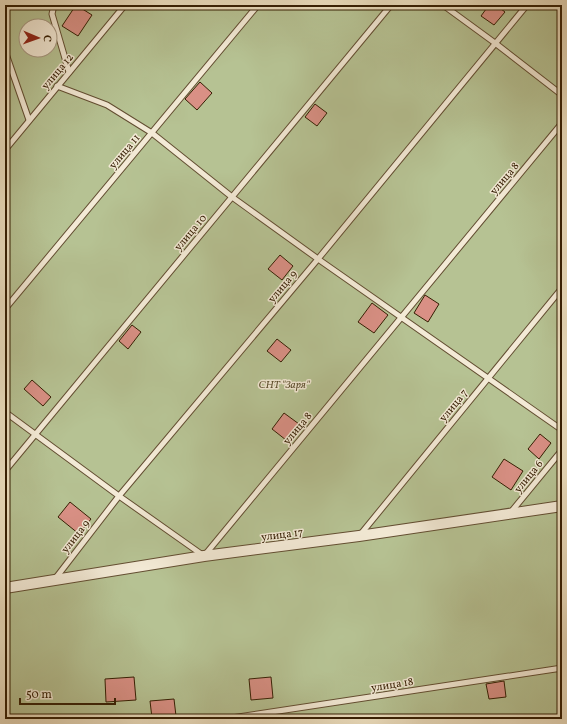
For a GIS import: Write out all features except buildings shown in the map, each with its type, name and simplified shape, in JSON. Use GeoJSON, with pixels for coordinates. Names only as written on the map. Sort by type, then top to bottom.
{"type":"FeatureCollection","features":[{"type":"Feature","properties":{"kind":"street","name":"улица 17"},"geometry":{"type":"LineString","coordinates":[[5,588],[204,556],[360,536],[562,506]]}},
{"type":"Feature","properties":{"kind":"lane"},"geometry":{"type":"LineString","coordinates":[[54,5],[52,14],[69,72]]}},
{"type":"Feature","properties":{"kind":"lane","name":"улица 12"},"geometry":{"type":"LineString","coordinates":[[5,150],[125,5]]}},
{"type":"Feature","properties":{"kind":"lane","name":"улица 11"},"geometry":{"type":"LineString","coordinates":[[5,309],[258,5]]}},
{"type":"Feature","properties":{"kind":"lane","name":"улица 10"},"geometry":{"type":"LineString","coordinates":[[5,471],[391,5]]}},
{"type":"Feature","properties":{"kind":"lane"},"geometry":{"type":"LineString","coordinates":[[443,5],[562,95]]}},
{"type":"Feature","properties":{"kind":"lane","name":"улица 9"},"geometry":{"type":"LineString","coordinates":[[53,581],[119,496],[318,259],[527,5]]}},
{"type":"Feature","properties":{"kind":"lane"},"geometry":{"type":"LineString","coordinates":[[5,51],[29,120]]}},
{"type":"Feature","properties":{"kind":"lane"},"geometry":{"type":"LineString","coordinates":[[57,86],[107,105],[152,133],[232,197],[562,430]]}},
{"type":"Feature","properties":{"kind":"lane","name":"улица 8"},"geometry":{"type":"LineString","coordinates":[[204,556],[562,123]]}},
{"type":"Feature","properties":{"kind":"lane","name":"улица 7"},"geometry":{"type":"LineString","coordinates":[[360,536],[562,288]]}},
{"type":"Feature","properties":{"kind":"lane"},"geometry":{"type":"LineString","coordinates":[[5,412],[119,496],[204,556]]}},
{"type":"Feature","properties":{"kind":"lane","name":"улица 6"},"geometry":{"type":"LineString","coordinates":[[510,514],[562,450]]}},
{"type":"Feature","properties":{"kind":"lane","name":"улица 18"},"geometry":{"type":"LineString","coordinates":[[225,719],[562,668]]}},
{"type":"Feature","properties":{"kind":"green space","name":"СНТ \"Заря\""},"geometry":{"type":"Polygon","coordinates":[[[5,5],[562,5],[562,719],[5,719],[5,5]]]}}]}
